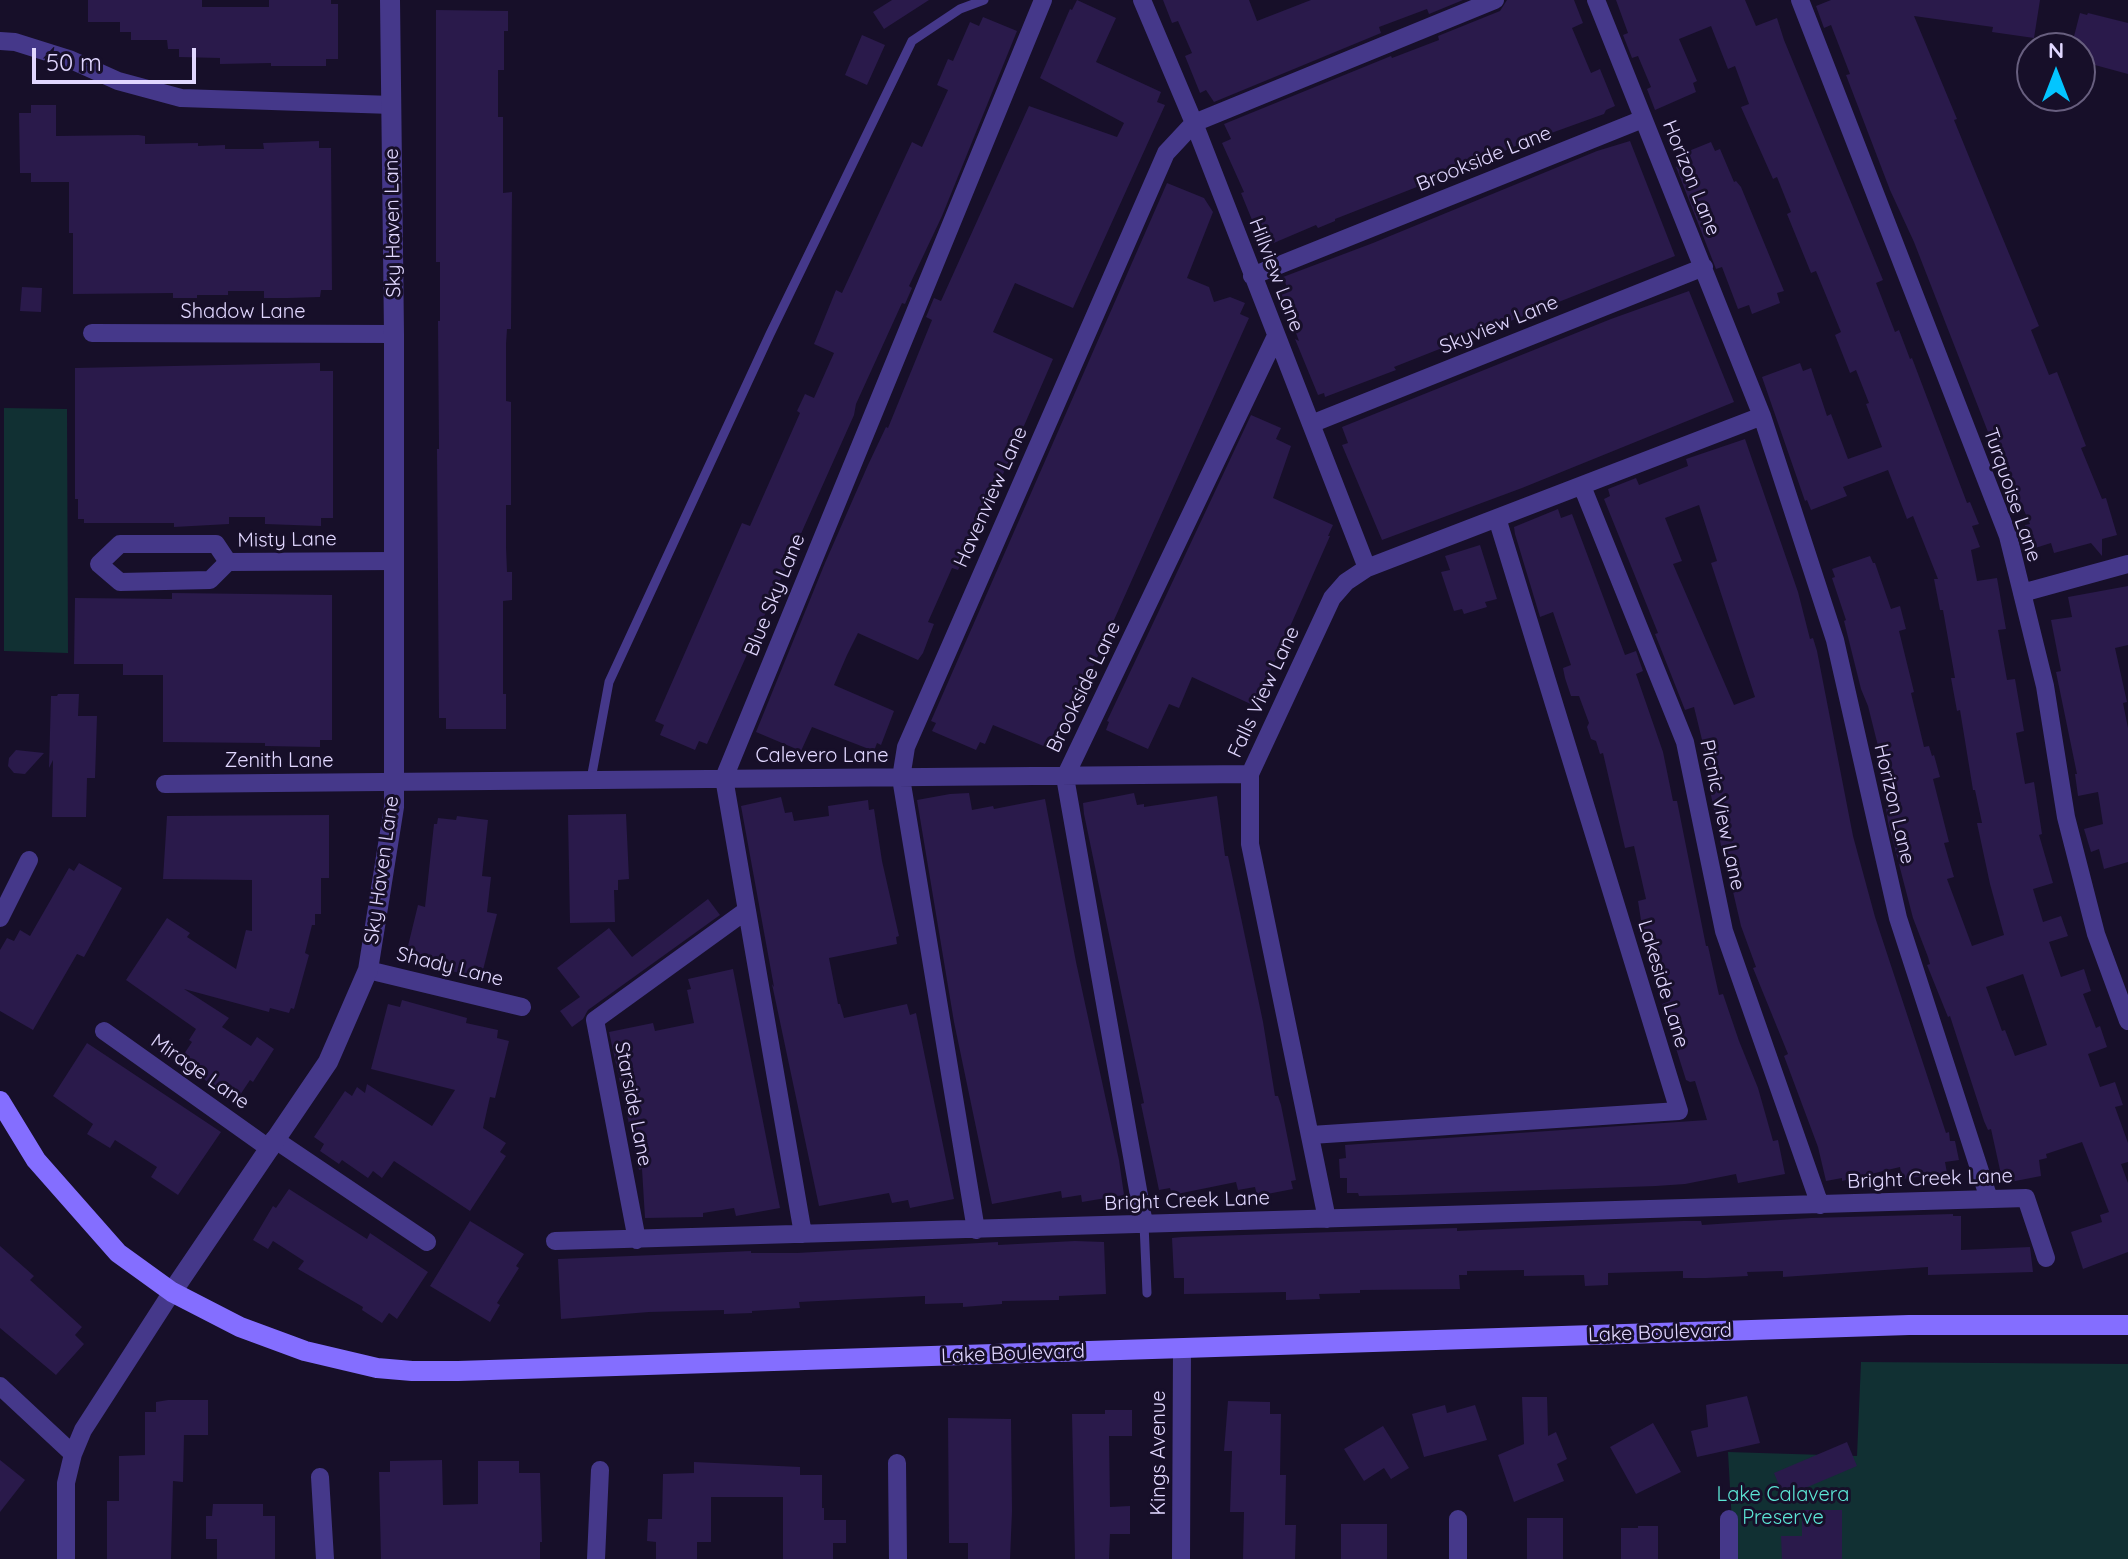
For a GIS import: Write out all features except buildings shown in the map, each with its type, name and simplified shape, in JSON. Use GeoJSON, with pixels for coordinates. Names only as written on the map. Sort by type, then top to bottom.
{"type":"FeatureCollection","features":[{"type":"Feature","properties":{"kind":"main road","name":"Lake Boulevard"},"geometry":{"type":"LineString","coordinates":[[0,1101],[36,1160],[118,1253],[172,1292],[240,1327],[305,1351],[377,1368],[412,1371],[1909,1325],[2128,1325]]}},
{"type":"Feature","properties":{"kind":"street","name":"Sky Haven Lane"},"geometry":{"type":"LineString","coordinates":[[66,1559],[66,1483],[83,1430],[328,1062],[368,970],[394,807],[390,0]]}},
{"type":"Feature","properties":{"kind":"street","name":"Blue Sky Lane"},"geometry":{"type":"LineString","coordinates":[[724,778],[1043,0]]}},
{"type":"Feature","properties":{"kind":"street","name":"Hillview Lane"},"geometry":{"type":"LineString","coordinates":[[1142,0],[1194,123],[1367,568]]}},
{"type":"Feature","properties":{"kind":"street","name":"Havenview Lane"},"geometry":{"type":"LineString","coordinates":[[976,1230],[901,778],[906,747],[1166,153],[1194,123],[1495,0]]}},
{"type":"Feature","properties":{"kind":"street","name":"Horizon Lane"},"geometry":{"type":"LineString","coordinates":[[1596,0],[1762,416],[1835,640],[1898,918],[1989,1199]]}},
{"type":"Feature","properties":{"kind":"street","name":"Turquoise Lane"},"geometry":{"type":"LineString","coordinates":[[1800,0],[2008,536],[2045,686],[2066,817],[2096,934],[2128,1021]]}},
{"type":"Feature","properties":{"kind":"street"},"geometry":{"type":"LineString","coordinates":[[0,41],[15,42],[69,59],[118,81],[181,98],[392,105]]}},
{"type":"Feature","properties":{"kind":"street","name":"Brookside Lane"},"geometry":{"type":"LineString","coordinates":[[1252,276],[1643,119]]}},
{"type":"Feature","properties":{"kind":"street","name":"Skyview Lane"},"geometry":{"type":"LineString","coordinates":[[1311,424],[1704,267]]}},
{"type":"Feature","properties":{"kind":"street","name":"Shadow Lane"},"geometry":{"type":"LineString","coordinates":[[92,333],[394,334]]}},
{"type":"Feature","properties":{"kind":"street","name":"Brookside Lane"},"geometry":{"type":"LineString","coordinates":[[1144,1224],[1065,777],[1276,336]]}},
{"type":"Feature","properties":{"kind":"street","name":"Falls View Lane"},"geometry":{"type":"LineString","coordinates":[[1327,1219],[1250,844],[1250,774],[1332,598],[1346,582],[1367,568],[1762,416]]}},
{"type":"Feature","properties":{"kind":"street","name":"Picnic View Lane"},"geometry":{"type":"LineString","coordinates":[[1582,486],[1685,742],[1724,931],[1788,1113]]}},
{"type":"Feature","properties":{"kind":"street","name":"Lakeside Lane"},"geometry":{"type":"LineString","coordinates":[[1311,1135],[1679,1111],[1497,518]]}},
{"type":"Feature","properties":{"kind":"street","name":"Misty Lane"},"geometry":{"type":"LineString","coordinates":[[228,562],[216,544],[120,544],[99,564],[120,582],[210,580],[228,562],[394,561]]}},
{"type":"Feature","properties":{"kind":"street"},"geometry":{"type":"LineString","coordinates":[[2022,593],[2128,564]]}},
{"type":"Feature","properties":{"kind":"street","name":"Calevero Lane"},"geometry":{"type":"LineString","coordinates":[[394,782],[1250,774]]}},
{"type":"Feature","properties":{"kind":"street"},"geometry":{"type":"LineString","coordinates":[[724,778],[803,1234]]}},
{"type":"Feature","properties":{"kind":"street","name":"Zenith Lane"},"geometry":{"type":"LineString","coordinates":[[165,784],[394,782]]}},
{"type":"Feature","properties":{"kind":"street"},"geometry":{"type":"LineString","coordinates":[[0,918],[29,860]]}},
{"type":"Feature","properties":{"kind":"street","name":"Starside Lane"},"geometry":{"type":"LineString","coordinates":[[637,1240],[595,1020],[747,910]]}},
{"type":"Feature","properties":{"kind":"street","name":"Shady Lane"},"geometry":{"type":"LineString","coordinates":[[368,970],[522,1007]]}},
{"type":"Feature","properties":{"kind":"street","name":"Mirage Lane"},"geometry":{"type":"LineString","coordinates":[[104,1031],[272,1144],[427,1242]]}},
{"type":"Feature","properties":{"kind":"street","name":"Bright Creek Lane"},"geometry":{"type":"LineString","coordinates":[[1788,1113],[1820,1205]]}},
{"type":"Feature","properties":{"kind":"street","name":"Bright Creek Lane"},"geometry":{"type":"LineString","coordinates":[[555,1241],[2026,1198],[2046,1258]]}},
{"type":"Feature","properties":{"kind":"street","name":"Kings Avenue"},"geometry":{"type":"LineString","coordinates":[[1181,1559],[1182,1348]]}},
{"type":"Feature","properties":{"kind":"street"},"geometry":{"type":"LineString","coordinates":[[0,1386],[73,1454]]}},
{"type":"Feature","properties":{"kind":"street"},"geometry":{"type":"LineString","coordinates":[[897,1463],[898,1559]]}},
{"type":"Feature","properties":{"kind":"street"},"geometry":{"type":"LineString","coordinates":[[596,1559],[600,1470]]}},
{"type":"Feature","properties":{"kind":"street"},"geometry":{"type":"LineString","coordinates":[[320,1477],[325,1559]]}},
{"type":"Feature","properties":{"kind":"street"},"geometry":{"type":"LineString","coordinates":[[1458,1519],[1458,1559]]}},
{"type":"Feature","properties":{"kind":"street"},"geometry":{"type":"LineString","coordinates":[[1729,1519],[1729,1559]]}},
{"type":"Feature","properties":{"kind":"lane"},"geometry":{"type":"LineString","coordinates":[[591,779],[609,682],[770,334],[912,41],[960,9],[984,0]]}},
{"type":"Feature","properties":{"kind":"lane"},"geometry":{"type":"LineString","coordinates":[[1144,1224],[1147,1293]]}},
{"type":"Feature","properties":{"kind":"green space"},"geometry":{"type":"Polygon","coordinates":[[[4,408],[67,409],[68,653],[4,651],[4,408]]]}},
{"type":"Feature","properties":{"kind":"green space","name":"Lake Calavera Preserve"},"geometry":{"type":"Polygon","coordinates":[[[1861,1362],[2128,1364],[2128,1559],[1734,1559],[1728,1452],[1857,1456],[1861,1362]]]}}]}
